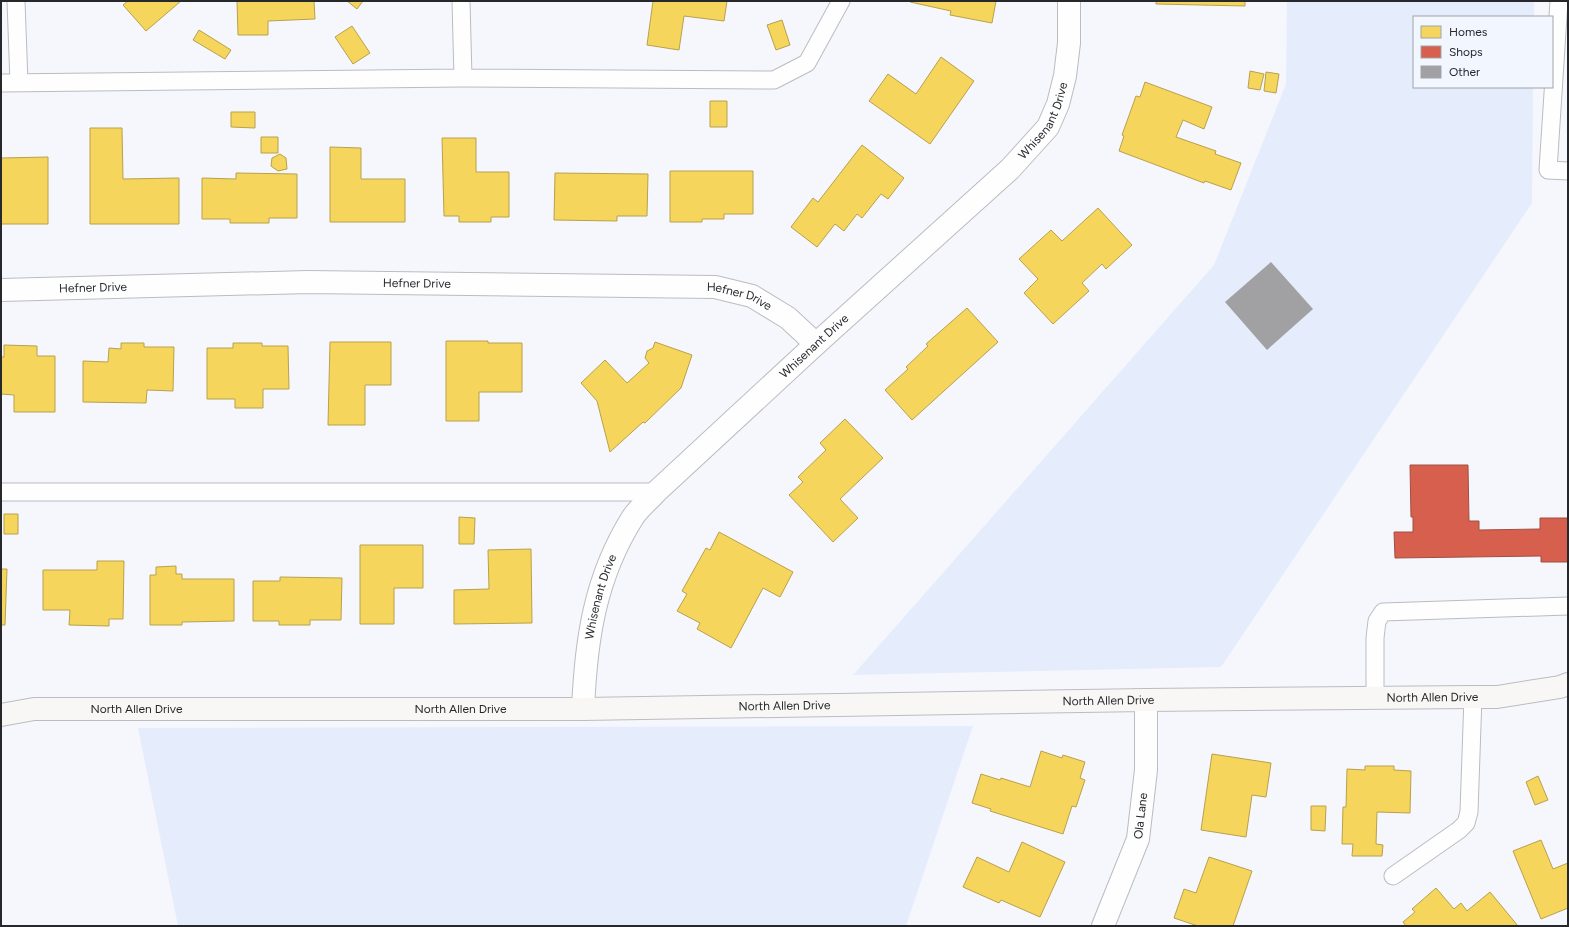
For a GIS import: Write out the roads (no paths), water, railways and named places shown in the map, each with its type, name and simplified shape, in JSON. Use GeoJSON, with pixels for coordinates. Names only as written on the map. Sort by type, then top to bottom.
{"type":"FeatureCollection","features":[{"type":"Feature","properties":{"kind":"street","name":"Whisenant Drive"},"geometry":{"type":"LineString","coordinates":[[583,709],[585,664],[597,599],[612,557],[634,515],[656,492],[816,344],[1010,168],[1048,127],[1058,104],[1065,76],[1068,43],[1069,1]]}},
{"type":"Feature","properties":{"kind":"street","name":"Hefner Drive"},"geometry":{"type":"LineString","coordinates":[[1,290],[308,282],[715,286],[752,296],[788,318],[816,344]]}},
{"type":"Feature","properties":{"kind":"street","name":"North Allen Drive"},"geometry":{"type":"LineString","coordinates":[[1,714],[34,709],[583,709],[1146,700],[1473,698],[1497,697],[1560,687],[1568,684]]}},
{"type":"Feature","properties":{"kind":"street","name":"Ola Lane"},"geometry":{"type":"LineString","coordinates":[[1103,926],[1138,839],[1146,770],[1146,700]]}},
{"type":"Feature","properties":{"kind":"lane"},"geometry":{"type":"LineString","coordinates":[[16,1],[20,83]]}},
{"type":"Feature","properties":{"kind":"lane"},"geometry":{"type":"LineString","coordinates":[[461,1],[463,78]]}},
{"type":"Feature","properties":{"kind":"lane"},"geometry":{"type":"LineString","coordinates":[[1,83],[463,78],[774,80],[807,63],[841,1]]}},
{"type":"Feature","properties":{"kind":"lane"},"geometry":{"type":"LineString","coordinates":[[1559,1],[1548,170],[1568,171]]}},
{"type":"Feature","properties":{"kind":"lane"},"geometry":{"type":"LineString","coordinates":[[1,492],[656,492]]}},
{"type":"Feature","properties":{"kind":"lane"},"geometry":{"type":"LineString","coordinates":[[1375,698],[1375,638],[1377,620],[1383,612],[1568,606]]}},
{"type":"Feature","properties":{"kind":"lane"},"geometry":{"type":"LineString","coordinates":[[1393,876],[1459,830],[1466,823],[1469,812],[1473,698]]}}]}
